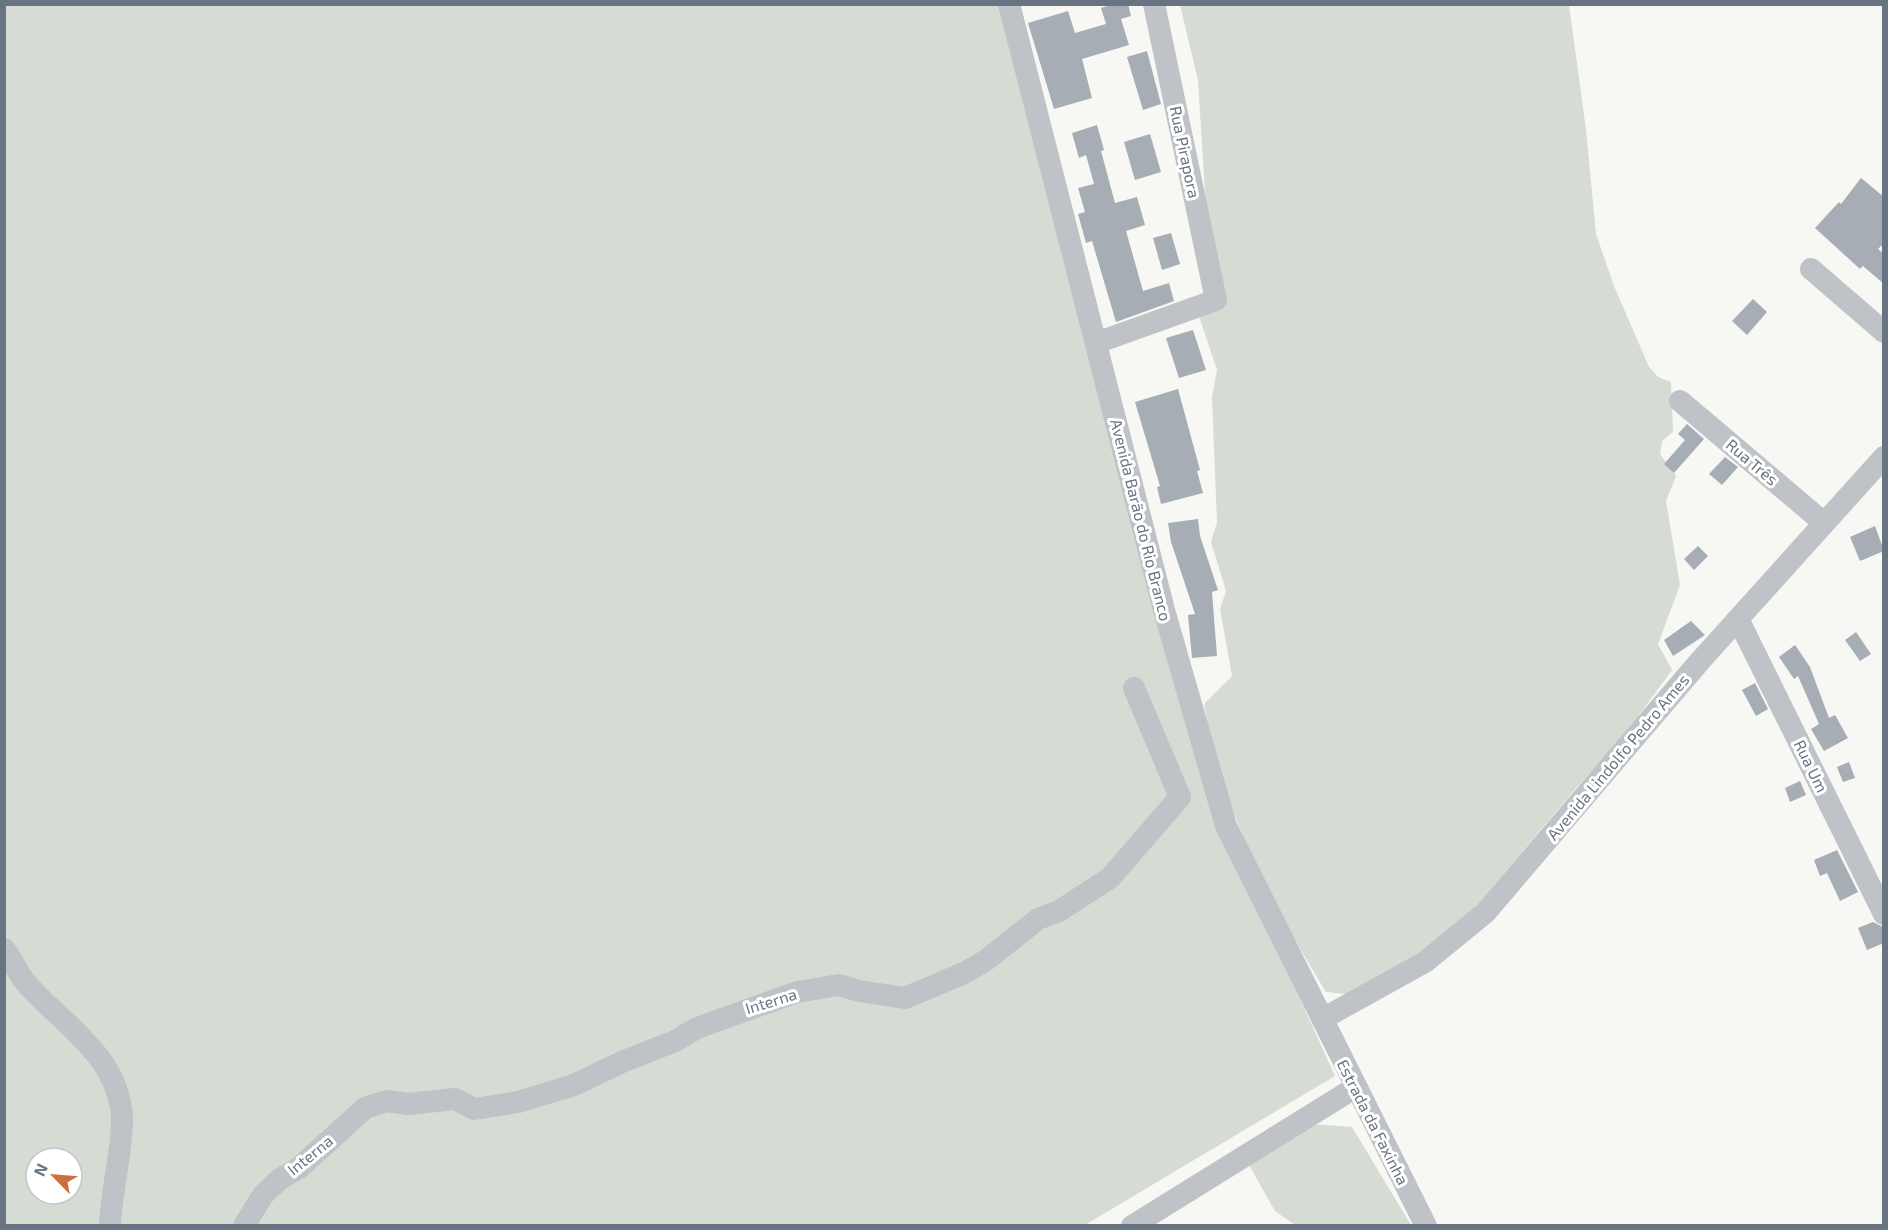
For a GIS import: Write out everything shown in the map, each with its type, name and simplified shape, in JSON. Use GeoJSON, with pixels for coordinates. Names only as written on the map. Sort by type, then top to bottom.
{"type":"FeatureCollection","features":[{"type":"Feature","properties":{"kind":"street","name":"Rua Pirapora"},"geometry":{"type":"LineString","coordinates":[[1096,344],[1216,300],[1154,4]]}},
{"type":"Feature","properties":{"kind":"street","name":"Avenida Barão do Rio Branco"},"geometry":{"type":"LineString","coordinates":[[1013,5],[1167,621],[1226,826],[1322,1019]]}},
{"type":"Feature","properties":{"kind":"street"},"geometry":{"type":"LineString","coordinates":[[1811,269],[1884,332]]}},
{"type":"Feature","properties":{"kind":"street","name":"Rua Três"},"geometry":{"type":"LineString","coordinates":[[1680,401],[1824,523]]}},
{"type":"Feature","properties":{"kind":"street","name":"Avenida Lindolfo Pedro Ames"},"geometry":{"type":"LineString","coordinates":[[1322,1019],[1425,962],[1485,913],[1738,619],[1884,457]]}},
{"type":"Feature","properties":{"kind":"street","name":"Rua Um"},"geometry":{"type":"LineString","coordinates":[[1738,619],[1884,914]]}},
{"type":"Feature","properties":{"kind":"street","name":"Interna"},"geometry":{"type":"LineString","coordinates":[[244,1226],[263,1195],[280,1179],[299,1168],[365,1108],[387,1101],[408,1104],[455,1099],[474,1109],[518,1102],[574,1085],[621,1062],[675,1041],[716,1020],[797,992],[839,985],[859,991],[905,998],[964,973],[985,961],[1038,919],[1059,911],[1110,878],[1180,797],[1134,688]]}},
{"type":"Feature","properties":{"kind":"street"},"geometry":{"type":"LineString","coordinates":[[4,949],[13,959],[23,980],[100,1055],[118,1090],[122,1118],[111,1198],[110,1226]]}},
{"type":"Feature","properties":{"kind":"street","name":"Estrada da Faxinha"},"geometry":{"type":"LineString","coordinates":[[1322,1019],[1426,1226]]}},
{"type":"Feature","properties":{"kind":"street"},"geometry":{"type":"LineString","coordinates":[[1132,1226],[1356,1088]]}},
{"type":"Feature","properties":{"kind":"shaded area"},"geometry":{"type":"Polygon","coordinates":[[[5,5],[1005,5],[1221,825],[1335,1076],[1085,1225],[5,1226],[5,5]]]}},
{"type":"Feature","properties":{"kind":"shaded area"},"geometry":{"type":"Polygon","coordinates":[[[1180,5],[1569,5],[1586,130],[1596,234],[1614,286],[1649,367],[1658,377],[1671,382],[1673,432],[1662,441],[1660,454],[1676,476],[1666,501],[1680,585],[1658,644],[1672,670],[1623,737],[1577,787],[1458,928],[1354,995],[1326,992],[1286,924],[1251,854],[1222,781],[1204,704],[1232,676],[1220,609],[1226,591],[1211,542],[1217,522],[1212,397],[1217,370],[1198,313],[1224,302],[1208,240],[1198,80],[1180,5]]]}},
{"type":"Feature","properties":{"kind":"shaded area"},"geometry":{"type":"Polygon","coordinates":[[[1311,1124],[1352,1127],[1411,1225],[1295,1225],[1275,1211],[1249,1165],[1311,1124]]]}},
{"type":"Feature","properties":{"kind":"building"},"geometry":{"type":"Polygon","coordinates":[[[1113,4],[1128,4],[1131,16],[1121,19],[1129,45],[1082,59],[1092,98],[1054,109],[1028,23],[1068,11],[1075,33],[1106,24],[1101,8],[1113,4]]]}},
{"type":"Feature","properties":{"kind":"building"},"geometry":{"type":"Polygon","coordinates":[[[1147,51],[1161,104],[1143,110],[1127,57],[1147,51]]]}},
{"type":"Feature","properties":{"kind":"building"},"geometry":{"type":"Polygon","coordinates":[[[1097,125],[1104,150],[1101,151],[1115,203],[1137,197],[1145,225],[1126,231],[1143,291],[1169,283],[1174,301],[1116,322],[1092,241],[1086,243],[1078,214],[1085,212],[1078,188],[1094,184],[1086,155],[1079,158],[1072,133],[1097,125]]]}},
{"type":"Feature","properties":{"kind":"building"},"geometry":{"type":"Polygon","coordinates":[[[1150,134],[1161,172],[1135,180],[1124,142],[1150,134]]]}},
{"type":"Feature","properties":{"kind":"building"},"geometry":{"type":"Polygon","coordinates":[[[1861,178],[1884,197],[1884,243],[1878,249],[1884,254],[1884,284],[1863,266],[1860,269],[1815,228],[1839,202],[1841,204],[1861,178]]]}},
{"type":"Feature","properties":{"kind":"building"},"geometry":{"type":"Polygon","coordinates":[[[1171,233],[1180,264],[1162,270],[1153,238],[1171,233]]]}},
{"type":"Feature","properties":{"kind":"building"},"geometry":{"type":"Polygon","coordinates":[[[1753,299],[1767,312],[1747,335],[1732,321],[1753,299]]]}},
{"type":"Feature","properties":{"kind":"building"},"geometry":{"type":"Polygon","coordinates":[[[1193,330],[1206,370],[1179,378],[1166,338],[1193,330]]]}},
{"type":"Feature","properties":{"kind":"building"},"geometry":{"type":"Polygon","coordinates":[[[1178,389],[1200,470],[1197,471],[1203,493],[1161,504],[1157,487],[1160,486],[1135,402],[1178,389]]]}},
{"type":"Feature","properties":{"kind":"building"},"geometry":{"type":"Polygon","coordinates":[[[1687,424],[1704,439],[1674,473],[1664,464],[1685,440],[1678,434],[1687,424]]]}},
{"type":"Feature","properties":{"kind":"building"},"geometry":{"type":"Polygon","coordinates":[[[1725,457],[1738,467],[1722,485],[1709,474],[1725,457]]]}},
{"type":"Feature","properties":{"kind":"building"},"geometry":{"type":"Polygon","coordinates":[[[1198,519],[1200,536],[1218,590],[1212,592],[1217,656],[1192,658],[1188,615],[1195,614],[1171,542],[1168,523],[1198,519]]]}},
{"type":"Feature","properties":{"kind":"building"},"geometry":{"type":"Polygon","coordinates":[[[1875,526],[1884,551],[1860,561],[1850,537],[1875,526]]]}},
{"type":"Feature","properties":{"kind":"building"},"geometry":{"type":"Polygon","coordinates":[[[1698,546],[1708,556],[1694,570],[1684,559],[1698,546]]]}},
{"type":"Feature","properties":{"kind":"building"},"geometry":{"type":"Polygon","coordinates":[[[1691,621],[1705,635],[1673,656],[1664,640],[1691,621]]]}},
{"type":"Feature","properties":{"kind":"building"},"geometry":{"type":"Polygon","coordinates":[[[1856,632],[1871,654],[1860,661],[1845,640],[1856,632]]]}},
{"type":"Feature","properties":{"kind":"building"},"geometry":{"type":"Polygon","coordinates":[[[1795,645],[1810,667],[1829,718],[1835,715],[1848,738],[1824,751],[1811,729],[1819,724],[1798,676],[1794,679],[1779,657],[1795,645]]]}},
{"type":"Feature","properties":{"kind":"building"},"geometry":{"type":"Polygon","coordinates":[[[1755,683],[1768,709],[1756,716],[1742,690],[1755,683]]]}},
{"type":"Feature","properties":{"kind":"building"},"geometry":{"type":"Polygon","coordinates":[[[1849,762],[1855,778],[1843,782],[1837,767],[1849,762]]]}},
{"type":"Feature","properties":{"kind":"building"},"geometry":{"type":"Polygon","coordinates":[[[1800,781],[1806,795],[1790,802],[1785,788],[1800,781]]]}},
{"type":"Feature","properties":{"kind":"building"},"geometry":{"type":"Polygon","coordinates":[[[1837,850],[1858,892],[1840,901],[1827,873],[1820,876],[1814,860],[1837,850]]]}},
{"type":"Feature","properties":{"kind":"building"},"geometry":{"type":"Polygon","coordinates":[[[1873,922],[1883,927],[1884,943],[1867,950],[1858,928],[1873,922]]]}}]}
